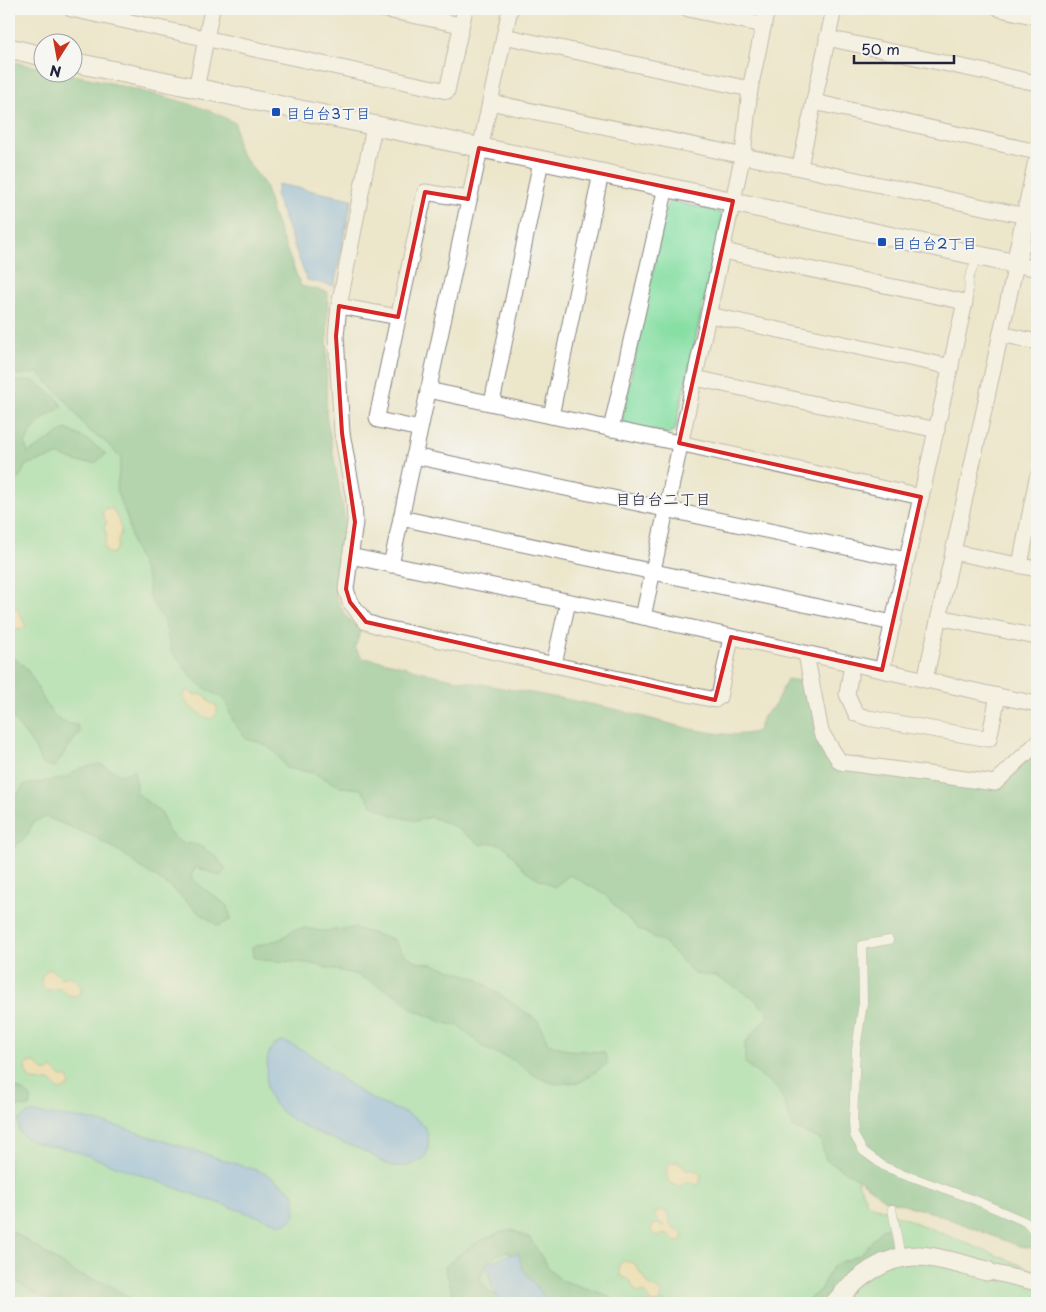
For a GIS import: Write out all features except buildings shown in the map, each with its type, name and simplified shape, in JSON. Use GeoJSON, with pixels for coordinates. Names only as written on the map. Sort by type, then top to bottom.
{"type":"FeatureCollection","features":[{"type":"Feature","properties":{"kind":"street"},"geometry":{"type":"LineString","coordinates":[[72,9],[447,91],[465,9]]}},
{"type":"Feature","properties":{"kind":"street"},"geometry":{"type":"LineString","coordinates":[[196,89],[212,9]]}},
{"type":"Feature","properties":{"kind":"street"},"geometry":{"type":"LineString","coordinates":[[382,9],[461,25]]}},
{"type":"Feature","properties":{"kind":"street"},"geometry":{"type":"LineString","coordinates":[[391,565],[510,9]]}},
{"type":"Feature","properties":{"kind":"street"},"geometry":{"type":"LineString","coordinates":[[688,9],[763,25]]}},
{"type":"Feature","properties":{"kind":"street"},"geometry":{"type":"LineString","coordinates":[[643,617],[679,443],[709,315],[743,154],[750,89],[766,9]]}},
{"type":"Feature","properties":{"kind":"street"},"geometry":{"type":"LineString","coordinates":[[800,166],[834,9]]}},
{"type":"Feature","properties":{"kind":"street"},"geometry":{"type":"LineString","coordinates":[[1000,9],[1037,17]]}},
{"type":"Feature","properties":{"kind":"street"},"geometry":{"type":"LineString","coordinates":[[504,36],[750,89]]}},
{"type":"Feature","properties":{"kind":"street"},"geometry":{"type":"LineString","coordinates":[[827,38],[1037,83]]}},
{"type":"Feature","properties":{"kind":"street"},"geometry":{"type":"LineString","coordinates":[[9,48],[32,54]]}},
{"type":"Feature","properties":{"kind":"street"},"geometry":{"type":"LineString","coordinates":[[82,64],[733,201],[1037,269]]}},
{"type":"Feature","properties":{"kind":"street"},"geometry":{"type":"LineString","coordinates":[[490,102],[800,166],[1026,216]]}},
{"type":"Feature","properties":{"kind":"street"},"geometry":{"type":"LineString","coordinates":[[814,102],[1037,152]]}},
{"type":"Feature","properties":{"kind":"street"},"geometry":{"type":"LineString","coordinates":[[374,126],[339,306],[336,336],[342,433],[354,500],[355,522],[346,589],[350,602],[366,622],[715,700],[719,697],[731,637]]}},
{"type":"Feature","properties":{"kind":"street"},"geometry":{"type":"LineString","coordinates":[[492,403],[541,161]]}},
{"type":"Feature","properties":{"kind":"street"},"geometry":{"type":"LineString","coordinates":[[926,680],[1037,165]]}},
{"type":"Feature","properties":{"kind":"street"},"geometry":{"type":"LineString","coordinates":[[551,416],[601,173]]}},
{"type":"Feature","properties":{"kind":"street"},"geometry":{"type":"LineString","coordinates":[[611,429],[666,187]]}},
{"type":"Feature","properties":{"kind":"street"},"geometry":{"type":"LineString","coordinates":[[420,429],[378,420],[377,417],[425,192],[468,199]]}},
{"type":"Feature","properties":{"kind":"street"},"geometry":{"type":"LineString","coordinates":[[723,251],[964,302],[882,670]]}},
{"type":"Feature","properties":{"kind":"street"},"geometry":{"type":"LineString","coordinates":[[339,306],[398,317]]}},
{"type":"Feature","properties":{"kind":"street"},"geometry":{"type":"LineString","coordinates":[[709,315],[951,367]]}},
{"type":"Feature","properties":{"kind":"street"},"geometry":{"type":"LineString","coordinates":[[1001,334],[1037,342]]}},
{"type":"Feature","properties":{"kind":"street"},"geometry":{"type":"LineString","coordinates":[[695,378],[937,430]]}},
{"type":"Feature","properties":{"kind":"street"},"geometry":{"type":"LineString","coordinates":[[428,390],[921,497]]}},
{"type":"Feature","properties":{"kind":"street"},"geometry":{"type":"LineString","coordinates":[[414,456],[907,560]]}},
{"type":"Feature","properties":{"kind":"street"},"geometry":{"type":"LineString","coordinates":[[1020,565],[1037,478]]}},
{"type":"Feature","properties":{"kind":"street"},"geometry":{"type":"LineString","coordinates":[[401,518],[653,570],[893,623]]}},
{"type":"Feature","properties":{"kind":"street"},"geometry":{"type":"LineString","coordinates":[[953,552],[1037,569]]}},
{"type":"Feature","properties":{"kind":"street"},"geometry":{"type":"LineString","coordinates":[[350,556],[643,617],[1037,704]]}},
{"type":"Feature","properties":{"kind":"street"},"geometry":{"type":"LineString","coordinates":[[554,664],[568,602]]}},
{"type":"Feature","properties":{"kind":"street"},"geometry":{"type":"LineString","coordinates":[[939,617],[1037,637]]}},
{"type":"Feature","properties":{"kind":"street"},"geometry":{"type":"LineString","coordinates":[[806,654],[821,732],[840,762],[995,783],[1037,743]]}},
{"type":"Feature","properties":{"kind":"street"},"geometry":{"type":"LineString","coordinates":[[852,664],[847,694],[856,714],[868,718],[989,739],[998,696]]}},
{"type":"Feature","properties":{"kind":"street"},"geometry":{"type":"LineString","coordinates":[[835,1303],[851,1284],[878,1266],[901,1258],[922,1256],[1036,1283]]}},
{"type":"Feature","properties":{"kind":"lane"},"geometry":{"type":"LineString","coordinates":[[964,302],[968,298],[969,278],[978,256]]}},
{"type":"Feature","properties":{"kind":"lane"},"geometry":{"type":"LineString","coordinates":[[889,940],[862,945],[862,1003],[853,1089],[854,1135],[863,1151],[885,1167],[975,1200],[1026,1222],[1037,1234]]}},
{"type":"Feature","properties":{"kind":"lane"},"geometry":{"type":"LineString","coordinates":[[892,1209],[901,1258]]}},
{"type":"Feature","properties":{"kind":"lane"},"geometry":{"type":"LineString","coordinates":[[1036,1283],[1037,1267]]}},
{"type":"Feature","properties":{"kind":"highlighted area"},"geometry":{"type":"Polygon","coordinates":[[[479,148],[733,201],[679,443],[921,497],[882,670],[731,637],[715,700],[366,622],[350,602],[346,589],[355,522],[342,433],[336,336],[339,306],[398,317],[425,192],[468,199],[479,148]]]}},
{"type":"Feature","properties":{"kind":"green space"},"geometry":{"type":"Polygon","coordinates":[[[9,61],[32,66],[32,82],[82,82],[82,77],[172,99],[211,111],[235,123],[238,149],[265,185],[273,215],[301,286],[328,292],[326,414],[345,520],[335,595],[345,615],[361,631],[355,647],[362,658],[391,663],[439,676],[614,709],[687,728],[727,734],[744,734],[758,731],[763,716],[775,705],[787,679],[806,682],[816,723],[844,763],[996,789],[1037,750],[1037,1249],[1019,1246],[934,1213],[885,1200],[860,1180],[826,1160],[820,1139],[793,1128],[783,1099],[777,1089],[745,1063],[745,1043],[769,1014],[752,997],[715,976],[695,974],[664,943],[637,928],[604,894],[570,875],[554,887],[537,878],[521,866],[509,851],[501,845],[481,845],[455,827],[431,817],[416,821],[392,815],[371,804],[361,789],[341,787],[314,773],[286,768],[270,748],[247,740],[234,723],[225,700],[197,683],[171,650],[164,621],[149,597],[148,580],[132,543],[128,520],[116,490],[121,459],[107,443],[88,430],[67,402],[39,373],[9,375],[9,61]]]}},
{"type":"Feature","properties":{"kind":"green space"},"geometry":{"type":"Polygon","coordinates":[[[671,201],[719,212],[723,216],[675,430],[668,434],[623,424],[622,419],[667,204],[671,201]]]}},
{"type":"Feature","properties":{"kind":"green space"},"geometry":{"type":"Polygon","coordinates":[[[93,335],[215,622],[760,948],[867,1203],[1037,1273],[1037,1303],[9,1303],[9,338],[93,335]]]}},
{"type":"Feature","properties":{"kind":"green space"},"geometry":{"type":"Polygon","coordinates":[[[32,380],[55,396],[63,407],[45,417],[32,431],[25,444],[28,453],[66,429],[88,440],[106,454],[95,463],[78,462],[59,455],[26,465],[16,484],[9,490],[9,383],[32,380]]]}},
{"type":"Feature","properties":{"kind":"green space"},"geometry":{"type":"Polygon","coordinates":[[[9,657],[25,667],[47,706],[54,714],[61,721],[77,725],[80,732],[54,767],[42,764],[34,746],[9,713],[9,657]]]}},
{"type":"Feature","properties":{"kind":"green space"},"geometry":{"type":"Polygon","coordinates":[[[100,764],[122,775],[134,770],[137,793],[162,814],[169,832],[180,842],[198,845],[216,856],[226,869],[220,876],[196,867],[191,876],[199,885],[228,906],[231,920],[218,926],[196,910],[169,886],[122,853],[95,837],[46,817],[33,822],[27,836],[9,852],[9,806],[24,785],[65,778],[81,768],[100,764]]]}},
{"type":"Feature","properties":{"kind":"green space"},"geometry":{"type":"Polygon","coordinates":[[[306,928],[322,931],[354,928],[393,939],[404,954],[418,962],[433,964],[476,978],[538,1021],[548,1043],[568,1050],[604,1052],[608,1063],[581,1082],[555,1084],[535,1076],[515,1061],[484,1048],[459,1026],[444,1023],[412,1009],[399,996],[357,975],[307,963],[262,960],[253,957],[252,947],[281,939],[293,930],[306,928]]]}},
{"type":"Feature","properties":{"kind":"green space"},"geometry":{"type":"Polygon","coordinates":[[[9,1083],[29,1095],[32,1100],[29,1107],[9,1106],[9,1083]]]}},
{"type":"Feature","properties":{"kind":"green space"},"geometry":{"type":"Polygon","coordinates":[[[883,1228],[892,1228],[893,1241],[861,1265],[829,1303],[804,1303],[820,1290],[830,1270],[838,1263],[860,1255],[883,1228]]]}},
{"type":"Feature","properties":{"kind":"green space"},"geometry":{"type":"Polygon","coordinates":[[[9,1229],[77,1274],[108,1284],[138,1303],[55,1303],[39,1296],[9,1277],[9,1229]]]}},
{"type":"Feature","properties":{"kind":"green space"},"geometry":{"type":"Polygon","coordinates":[[[512,1230],[530,1238],[548,1267],[561,1280],[607,1295],[617,1303],[543,1303],[513,1263],[509,1251],[490,1260],[484,1268],[480,1280],[491,1293],[506,1298],[511,1303],[455,1303],[445,1267],[476,1243],[512,1230]]]}},
{"type":"Feature","properties":{"kind":"sand"},"geometry":{"type":"Polygon","coordinates":[[[106,508],[114,510],[121,530],[118,547],[112,554],[106,552],[104,547],[107,536],[104,528],[107,523],[102,513],[106,508]]]}},
{"type":"Feature","properties":{"kind":"sand"},"geometry":{"type":"Polygon","coordinates":[[[17,608],[26,627],[9,632],[9,610],[17,608]]]}},
{"type":"Feature","properties":{"kind":"sand"},"geometry":{"type":"Polygon","coordinates":[[[187,690],[195,695],[202,694],[207,697],[209,702],[217,706],[217,713],[211,719],[194,710],[183,698],[187,690]]]}},
{"type":"Feature","properties":{"kind":"sand"},"geometry":{"type":"Polygon","coordinates":[[[51,969],[60,978],[70,976],[82,988],[80,994],[75,996],[68,995],[61,988],[47,990],[41,981],[43,975],[51,969]]]}},
{"type":"Feature","properties":{"kind":"sand"},"geometry":{"type":"Polygon","coordinates":[[[36,1063],[44,1072],[53,1069],[61,1077],[68,1077],[70,1086],[60,1090],[50,1081],[30,1080],[25,1070],[27,1064],[36,1063]]]}},
{"type":"Feature","properties":{"kind":"sand"},"geometry":{"type":"Polygon","coordinates":[[[676,1162],[683,1165],[685,1170],[695,1170],[701,1174],[700,1182],[697,1185],[688,1181],[681,1186],[671,1184],[667,1176],[667,1168],[670,1163],[676,1162]]]}},
{"type":"Feature","properties":{"kind":"sand"},"geometry":{"type":"Polygon","coordinates":[[[662,1210],[668,1214],[670,1225],[683,1234],[681,1241],[676,1242],[667,1234],[657,1236],[651,1232],[653,1224],[664,1226],[654,1216],[657,1211],[662,1210]]]}},
{"type":"Feature","properties":{"kind":"sand"},"geometry":{"type":"Polygon","coordinates":[[[624,1261],[634,1263],[649,1285],[660,1291],[661,1301],[651,1302],[644,1292],[636,1291],[630,1281],[620,1275],[619,1265],[624,1261]]]}},
{"type":"Feature","properties":{"kind":"water"},"geometry":{"type":"Polygon","coordinates":[[[278,184],[352,199],[334,286],[307,280],[276,197],[278,184]]]}},
{"type":"Feature","properties":{"kind":"water"},"geometry":{"type":"Polygon","coordinates":[[[282,1041],[316,1058],[350,1085],[372,1099],[419,1121],[424,1126],[428,1137],[426,1156],[407,1166],[390,1165],[364,1151],[313,1131],[288,1117],[271,1099],[266,1082],[269,1054],[272,1047],[282,1041]]]}},
{"type":"Feature","properties":{"kind":"water"},"geometry":{"type":"Polygon","coordinates":[[[33,1113],[86,1119],[120,1127],[265,1173],[293,1192],[295,1215],[288,1223],[281,1224],[203,1198],[72,1150],[36,1143],[23,1136],[19,1131],[19,1120],[33,1113]]]}},
{"type":"Feature","properties":{"kind":"water"},"geometry":{"type":"Polygon","coordinates":[[[518,1252],[522,1268],[549,1303],[501,1303],[492,1286],[486,1263],[518,1252]]]}},
{"type":"Feature","properties":{"kind":"place","name":"目白台3丁目"},"geometry":{"type":"Point","coordinates":[276,112]}},
{"type":"Feature","properties":{"kind":"place","name":"目白台2丁目"},"geometry":{"type":"Point","coordinates":[882,242]}},
{"type":"Feature","properties":{"kind":"district","name":"目白台二丁目"},"geometry":{"type":"Point","coordinates":[663,498]}}]}
